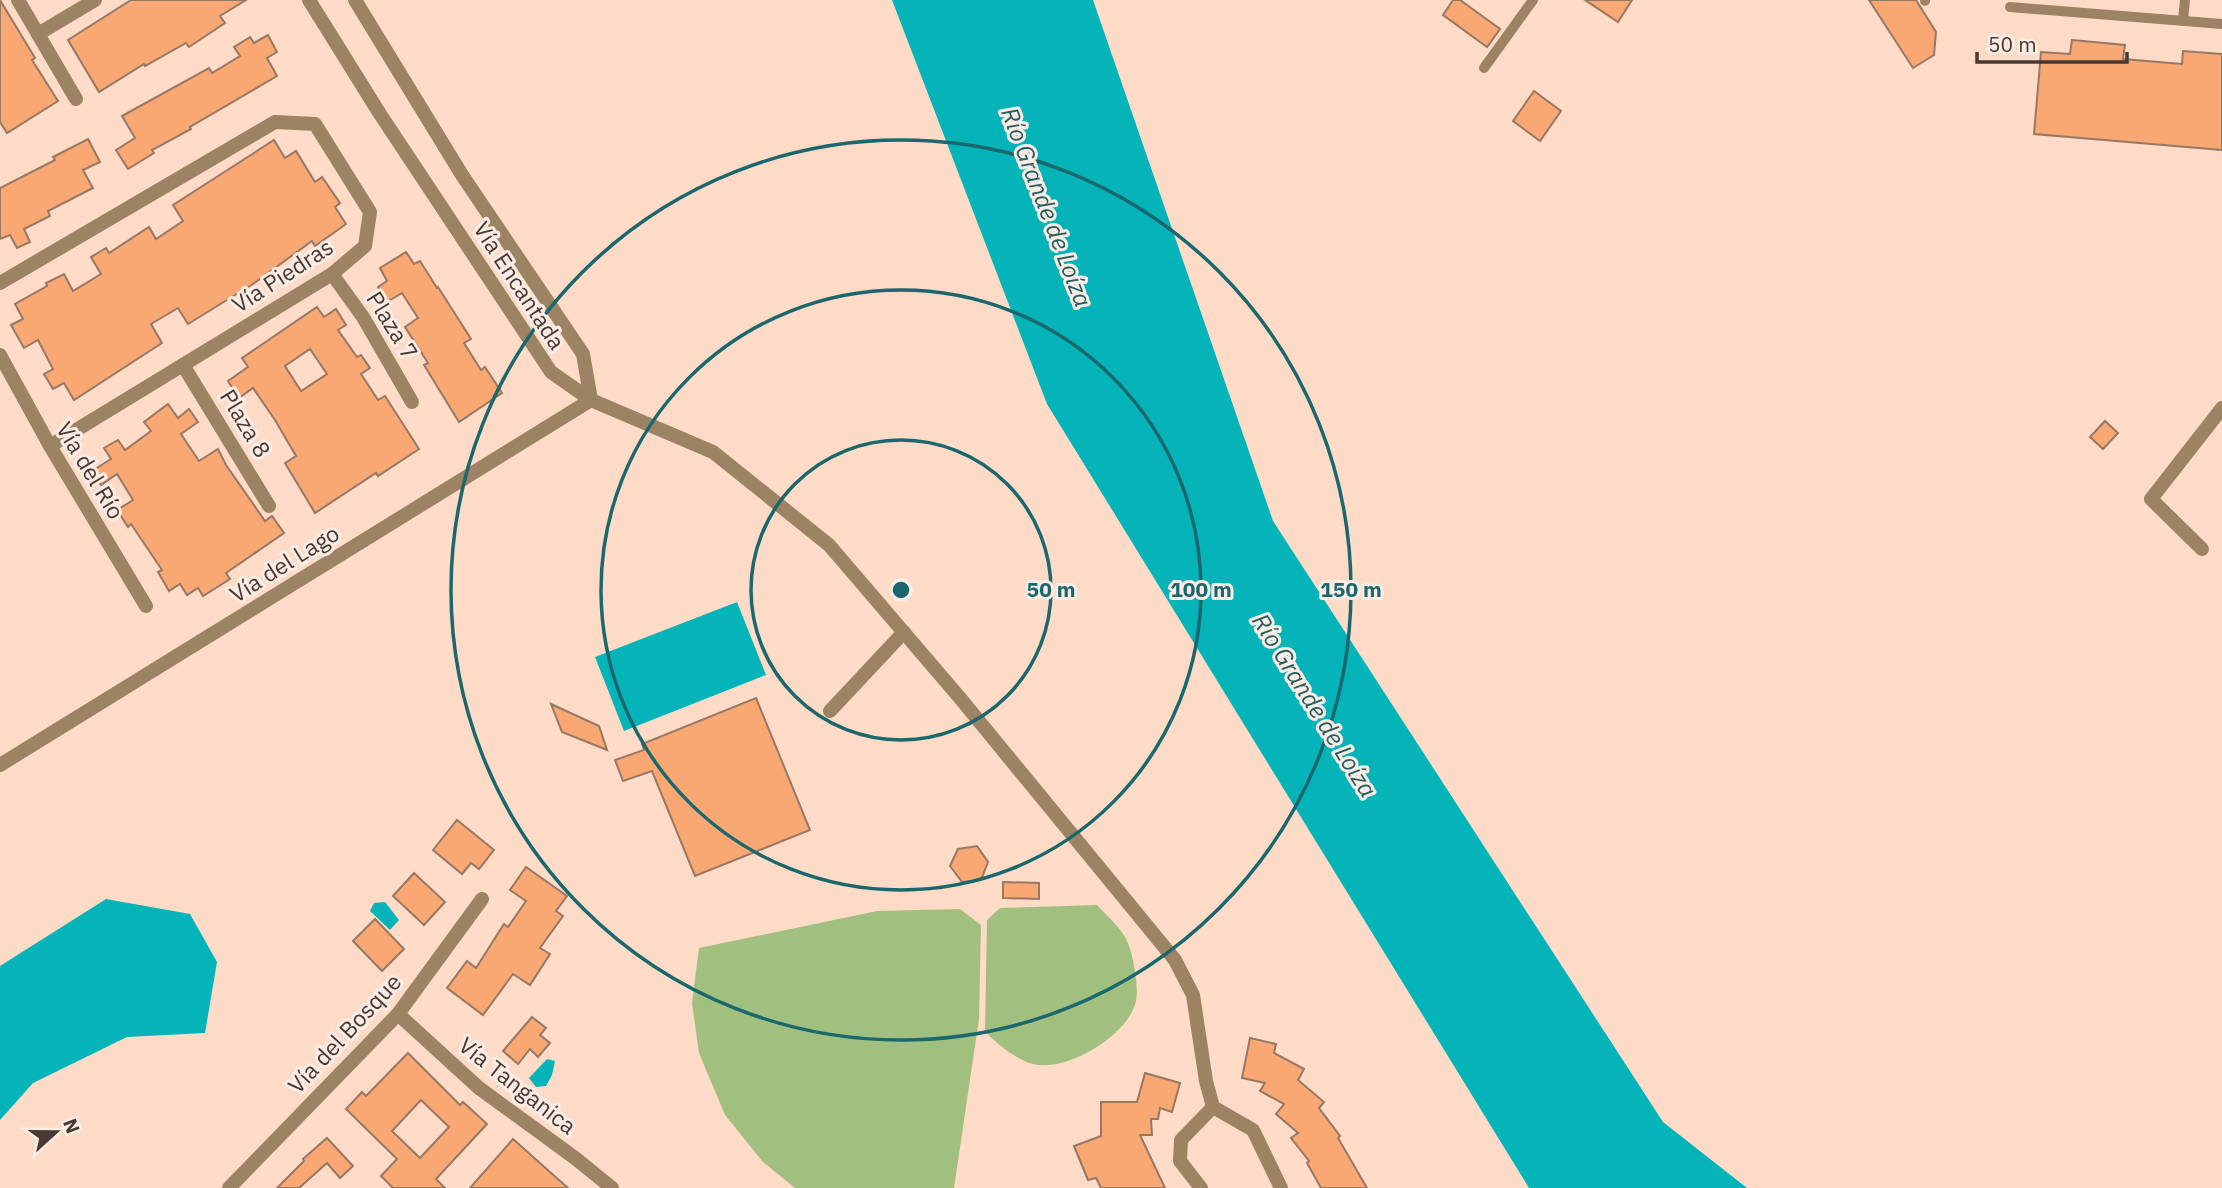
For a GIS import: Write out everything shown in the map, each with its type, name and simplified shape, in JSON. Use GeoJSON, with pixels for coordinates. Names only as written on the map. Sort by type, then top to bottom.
{"type":"FeatureCollection","features":[{"type":"Feature","properties":{"kind":"street"},"geometry":{"type":"LineString","coordinates":[[18,0],[76,99]]}},
{"type":"Feature","properties":{"kind":"street"},"geometry":{"type":"LineString","coordinates":[[38,34],[94,0]]}},
{"type":"Feature","properties":{"kind":"street","name":"Vía Encantada"},"geometry":{"type":"LineString","coordinates":[[309,0],[380,114],[551,372],[591,400]]}},
{"type":"Feature","properties":{"kind":"street","name":"Vía Encantada"},"geometry":{"type":"LineString","coordinates":[[355,0],[462,175],[583,354],[591,400]]}},
{"type":"Feature","properties":{"kind":"street","name":"Vía Piedras"},"geometry":{"type":"LineString","coordinates":[[0,283],[275,122],[315,124],[370,212],[365,246],[332,274],[50,446]]}},
{"type":"Feature","properties":{"kind":"street","name":"Plaza 7"},"geometry":{"type":"LineString","coordinates":[[332,274],[363,317],[412,402]]}},
{"type":"Feature","properties":{"kind":"street","name":"Vía del Río"},"geometry":{"type":"LineString","coordinates":[[0,355],[50,446],[146,606]]}},
{"type":"Feature","properties":{"kind":"street","name":"Plaza 8"},"geometry":{"type":"LineString","coordinates":[[183,365],[270,506]]}},
{"type":"Feature","properties":{"kind":"street"},"geometry":{"type":"LineString","coordinates":[[591,400],[713,452],[829,545],[1175,960],[1193,995],[1206,1081],[1213,1107],[1253,1130],[1281,1188]]}},
{"type":"Feature","properties":{"kind":"street","name":"Vía del Lago"},"geometry":{"type":"LineString","coordinates":[[0,765],[591,400]]}},
{"type":"Feature","properties":{"kind":"street"},"geometry":{"type":"LineString","coordinates":[[2202,549],[2151,499],[2222,408]]}},
{"type":"Feature","properties":{"kind":"street"},"geometry":{"type":"LineString","coordinates":[[830,711],[904,632]]}},
{"type":"Feature","properties":{"kind":"street","name":"Vía del Bosque"},"geometry":{"type":"LineString","coordinates":[[229,1188],[398,1014],[482,899]]}},
{"type":"Feature","properties":{"kind":"street","name":"Vía Tanganica"},"geometry":{"type":"LineString","coordinates":[[398,1014],[479,1088],[612,1188]]}},
{"type":"Feature","properties":{"kind":"street"},"geometry":{"type":"LineString","coordinates":[[1201,1188],[1180,1161],[1181,1140],[1213,1107]]}},
{"type":"Feature","properties":{"kind":"lane"},"geometry":{"type":"LineString","coordinates":[[1484,68],[1533,0]]}},
{"type":"Feature","properties":{"kind":"lane"},"geometry":{"type":"LineString","coordinates":[[2183,20],[2185,0]]}},
{"type":"Feature","properties":{"kind":"lane"},"geometry":{"type":"LineString","coordinates":[[2011,6],[2222,24]]}},
{"type":"Feature","properties":{"kind":"green space"},"geometry":{"type":"Polygon","coordinates":[[[1097,905],[1122,933],[1131,951],[1137,987],[1131,1014],[1109,1038],[1078,1057],[1047,1065],[1020,1059],[1000,1046],[985,1031],[987,920],[1000,908],[1097,905]]]}},
{"type":"Feature","properties":{"kind":"green space"},"geometry":{"type":"Polygon","coordinates":[[[960,909],[981,925],[979,1019],[954,1188],[795,1188],[763,1162],[725,1115],[699,1053],[692,1003],[699,948],[877,911],[960,909]]]}},
{"type":"Feature","properties":{"kind":"water","name":"Río Grande de Loíza"},"geometry":{"type":"Polygon","coordinates":[[[892,0],[1093,0],[1273,521],[1663,1122],[1747,1188],[1529,1188],[1047,404],[892,0]]]}},
{"type":"Feature","properties":{"kind":"water"},"geometry":{"type":"Polygon","coordinates":[[[737,602],[766,675],[624,731],[595,657],[737,602]]]}},
{"type":"Feature","properties":{"kind":"water"},"geometry":{"type":"Polygon","coordinates":[[[106,899],[190,914],[217,962],[205,1033],[127,1037],[33,1083],[0,1120],[0,966],[106,899]]]}},
{"type":"Feature","properties":{"kind":"water"},"geometry":{"type":"Polygon","coordinates":[[[385,902],[399,920],[390,930],[370,911],[374,903],[385,902]]]}},
{"type":"Feature","properties":{"kind":"water"},"geometry":{"type":"Polygon","coordinates":[[[547,1059],[555,1061],[552,1075],[546,1086],[536,1087],[529,1078],[547,1059]]]}},
{"type":"Feature","properties":{"kind":"building"},"geometry":{"type":"Polygon","coordinates":[[[0,0],[35,58],[32,60],[58,101],[7,133],[0,122],[0,0]]]}},
{"type":"Feature","properties":{"kind":"building"},"geometry":{"type":"Polygon","coordinates":[[[131,0],[246,0],[220,16],[225,23],[189,47],[186,43],[145,66],[144,64],[99,92],[68,40],[131,0]]]}},
{"type":"Feature","properties":{"kind":"building"},"geometry":{"type":"Polygon","coordinates":[[[1453,0],[1460,0],[1500,29],[1487,47],[1443,15],[1453,0]]]}},
{"type":"Feature","properties":{"kind":"building"},"geometry":{"type":"Polygon","coordinates":[[[1585,0],[1632,0],[1618,22],[1585,0]]]}},
{"type":"Feature","properties":{"kind":"building"},"geometry":{"type":"Polygon","coordinates":[[[1869,0],[1916,0],[1936,32],[1934,55],[1913,68],[1869,0]]]}},
{"type":"Feature","properties":{"kind":"building"},"geometry":{"type":"Polygon","coordinates":[[[268,35],[277,52],[267,58],[277,76],[152,150],[154,153],[128,169],[116,150],[135,138],[122,116],[209,68],[212,73],[240,56],[234,47],[250,37],[254,43],[268,35]]]}},
{"type":"Feature","properties":{"kind":"building"},"geometry":{"type":"Polygon","coordinates":[[[2072,40],[2125,45],[2123,59],[2182,64],[2183,51],[2222,54],[2222,150],[2034,134],[2041,52],[2070,54],[2072,40]]]}},
{"type":"Feature","properties":{"kind":"building"},"geometry":{"type":"Polygon","coordinates":[[[1534,91],[1561,111],[1540,141],[1513,121],[1534,91]]]}},
{"type":"Feature","properties":{"kind":"building"},"geometry":{"type":"Polygon","coordinates":[[[88,139],[100,162],[83,170],[93,188],[48,211],[50,216],[24,229],[30,242],[17,248],[10,235],[0,239],[0,188],[55,160],[53,157],[88,139]]]}},
{"type":"Feature","properties":{"kind":"building"},"geometry":{"type":"Polygon","coordinates":[[[274,140],[285,158],[296,151],[315,182],[322,177],[340,203],[335,207],[346,224],[315,246],[312,241],[253,284],[188,324],[178,308],[151,324],[162,343],[74,400],[64,383],[53,389],[44,374],[53,369],[38,340],[24,348],[11,325],[23,319],[15,304],[64,274],[73,291],[101,274],[91,257],[106,248],[109,253],[149,227],[156,239],[183,221],[173,205],[274,140]]]}},
{"type":"Feature","properties":{"kind":"building"},"geometry":{"type":"Polygon","coordinates":[[[406,252],[414,264],[420,261],[438,287],[471,339],[464,343],[481,370],[485,367],[502,393],[459,422],[424,365],[428,363],[405,327],[418,318],[402,293],[387,302],[378,287],[387,281],[380,268],[406,252]]]}},
{"type":"Feature","properties":{"kind":"building"},"geometry":{"type":"Polygon","coordinates":[[[317,307],[324,317],[336,309],[346,325],[338,330],[357,357],[361,355],[370,368],[361,374],[378,400],[385,396],[419,449],[315,513],[285,463],[296,456],[275,420],[253,388],[239,398],[228,381],[248,367],[242,358],[317,307]],[[310,349],[285,366],[301,391],[327,374],[310,349]]]}},
{"type":"Feature","properties":{"kind":"building"},"geometry":{"type":"Polygon","coordinates":[[[168,404],[178,418],[189,409],[198,422],[181,434],[199,461],[218,449],[265,521],[272,516],[284,533],[226,573],[230,579],[203,596],[198,588],[187,595],[180,584],[169,591],[158,572],[162,570],[131,524],[128,527],[117,510],[133,500],[117,474],[101,485],[92,471],[111,459],[104,448],[118,440],[125,450],[151,431],[144,422],[168,404]]]}},
{"type":"Feature","properties":{"kind":"building"},"geometry":{"type":"Polygon","coordinates":[[[2105,421],[2118,433],[2103,449],[2090,437],[2105,421]]]}},
{"type":"Feature","properties":{"kind":"building"},"geometry":{"type":"Polygon","coordinates":[[[756,698],[810,830],[695,876],[652,771],[623,781],[615,760],[644,750],[642,744],[756,698]]]}},
{"type":"Feature","properties":{"kind":"building"},"geometry":{"type":"Polygon","coordinates":[[[551,704],[599,726],[607,750],[562,732],[551,704]]]}},
{"type":"Feature","properties":{"kind":"building"},"geometry":{"type":"Polygon","coordinates":[[[457,820],[494,850],[479,869],[471,863],[462,874],[433,850],[457,820]]]}},
{"type":"Feature","properties":{"kind":"building"},"geometry":{"type":"Polygon","coordinates":[[[977,846],[988,862],[981,880],[962,882],[950,866],[958,849],[977,846]]]}},
{"type":"Feature","properties":{"kind":"building"},"geometry":{"type":"Polygon","coordinates":[[[526,867],[567,896],[556,911],[563,916],[540,948],[550,954],[530,985],[513,974],[483,1015],[447,988],[467,961],[476,968],[504,924],[508,927],[526,901],[510,890],[526,867]]]}},
{"type":"Feature","properties":{"kind":"building"},"geometry":{"type":"Polygon","coordinates":[[[414,873],[445,902],[424,925],[393,896],[414,873]]]}},
{"type":"Feature","properties":{"kind":"building"},"geometry":{"type":"Polygon","coordinates":[[[1003,882],[1039,883],[1039,899],[1003,898],[1003,882]]]}},
{"type":"Feature","properties":{"kind":"building"},"geometry":{"type":"Polygon","coordinates":[[[375,919],[404,949],[382,971],[353,941],[375,919]]]}},
{"type":"Feature","properties":{"kind":"building"},"geometry":{"type":"Polygon","coordinates":[[[532,1017],[546,1028],[540,1035],[550,1043],[538,1057],[530,1049],[518,1064],[503,1051],[532,1017]]]}},
{"type":"Feature","properties":{"kind":"building"},"geometry":{"type":"Polygon","coordinates":[[[1250,1038],[1276,1044],[1274,1053],[1304,1069],[1298,1080],[1324,1102],[1319,1108],[1340,1136],[1338,1138],[1367,1188],[1321,1188],[1307,1163],[1309,1161],[1291,1138],[1298,1133],[1276,1114],[1284,1104],[1260,1091],[1265,1083],[1242,1078],[1250,1038]]]}},
{"type":"Feature","properties":{"kind":"building"},"geometry":{"type":"Polygon","coordinates":[[[408,1053],[460,1105],[463,1102],[487,1124],[436,1179],[445,1188],[393,1188],[381,1176],[397,1159],[346,1109],[362,1092],[366,1096],[408,1053]],[[421,1100],[392,1131],[420,1158],[449,1127],[421,1100]]]}},
{"type":"Feature","properties":{"kind":"building"},"geometry":{"type":"Polygon","coordinates":[[[1145,1073],[1180,1083],[1172,1112],[1160,1108],[1158,1119],[1151,1119],[1152,1135],[1140,1135],[1165,1188],[1101,1188],[1096,1178],[1088,1180],[1074,1146],[1101,1136],[1101,1102],[1137,1102],[1145,1073]]]}},
{"type":"Feature","properties":{"kind":"building"},"geometry":{"type":"Polygon","coordinates":[[[327,1138],[353,1166],[340,1178],[327,1163],[299,1188],[277,1188],[303,1159],[327,1138]]]}},
{"type":"Feature","properties":{"kind":"building"},"geometry":{"type":"Polygon","coordinates":[[[513,1139],[568,1188],[470,1188],[513,1139]]]}}]}
